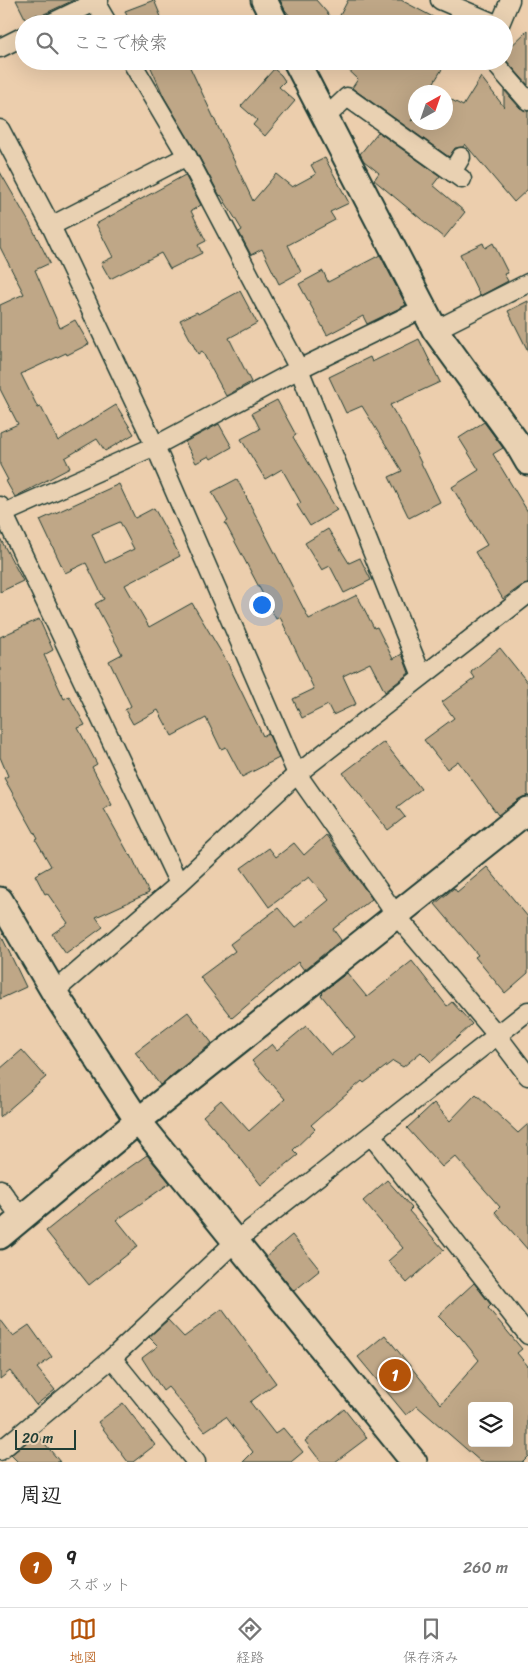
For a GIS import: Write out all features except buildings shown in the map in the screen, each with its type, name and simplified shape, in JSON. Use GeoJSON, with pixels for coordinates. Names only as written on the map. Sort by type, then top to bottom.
{"type":"FeatureCollection","features":[{"type":"Feature","properties":{"kind":"street"},"geometry":{"type":"LineString","coordinates":[[264,0],[272,15]]}},
{"type":"Feature","properties":{"kind":"street"},"geometry":{"type":"LineString","coordinates":[[440,0],[476,15]]}},
{"type":"Feature","properties":{"kind":"street"},"geometry":{"type":"LineString","coordinates":[[502,15],[510,0]]}},
{"type":"Feature","properties":{"kind":"street"},"geometry":{"type":"LineString","coordinates":[[67,15],[96,1],[103,15]]}},
{"type":"Feature","properties":{"kind":"street"},"geometry":{"type":"LineString","coordinates":[[0,48],[15,40]]}},
{"type":"Feature","properties":{"kind":"street"},"geometry":{"type":"LineString","coordinates":[[136,70],[187,156],[299,369],[422,676]]}},
{"type":"Feature","properties":{"kind":"street"},"geometry":{"type":"LineString","coordinates":[[301,70],[435,330],[517,442],[528,462]]}},
{"type":"Feature","properties":{"kind":"street"},"geometry":{"type":"LineString","coordinates":[[501,70],[528,101]]}},
{"type":"Feature","properties":{"kind":"street"},"geometry":{"type":"LineString","coordinates":[[325,118],[347,97],[384,113],[457,176],[461,157]]}},
{"type":"Feature","properties":{"kind":"street"},"geometry":{"type":"LineString","coordinates":[[0,129],[5,150],[51,226],[155,446],[297,774],[396,915],[497,1035],[528,1076]]}},
{"type":"Feature","properties":{"kind":"street"},"geometry":{"type":"LineString","coordinates":[[51,226],[187,156]]}},
{"type":"Feature","properties":{"kind":"street"},"geometry":{"type":"LineString","coordinates":[[435,330],[528,283]]}},
{"type":"Feature","properties":{"kind":"street"},"geometry":{"type":"LineString","coordinates":[[179,884],[1,511],[155,446],[299,369],[424,308]]}},
{"type":"Feature","properties":{"kind":"street"},"geometry":{"type":"LineString","coordinates":[[54,992],[179,884],[297,774],[528,594]]}},
{"type":"Feature","properties":{"kind":"street"},"geometry":{"type":"LineString","coordinates":[[0,1236],[138,1121],[528,810]]}},
{"type":"Feature","properties":{"kind":"street"},"geometry":{"type":"LineString","coordinates":[[0,900],[54,992],[138,1121],[414,1462]]}},
{"type":"Feature","properties":{"kind":"street"},"geometry":{"type":"LineString","coordinates":[[3,1453],[112,1358],[236,1241],[528,1011]]}},
{"type":"Feature","properties":{"kind":"street"},"geometry":{"type":"LineString","coordinates":[[371,1135],[528,1335]]}},
{"type":"Feature","properties":{"kind":"street"},"geometry":{"type":"LineString","coordinates":[[0,1188],[22,1218]]}},
{"type":"Feature","properties":{"kind":"street"},"geometry":{"type":"LineString","coordinates":[[112,1358],[196,1462]]}},
{"type":"Feature","properties":{"kind":"place","name":"q"},"geometry":{"type":"Point","coordinates":[395,1375]}}]}
